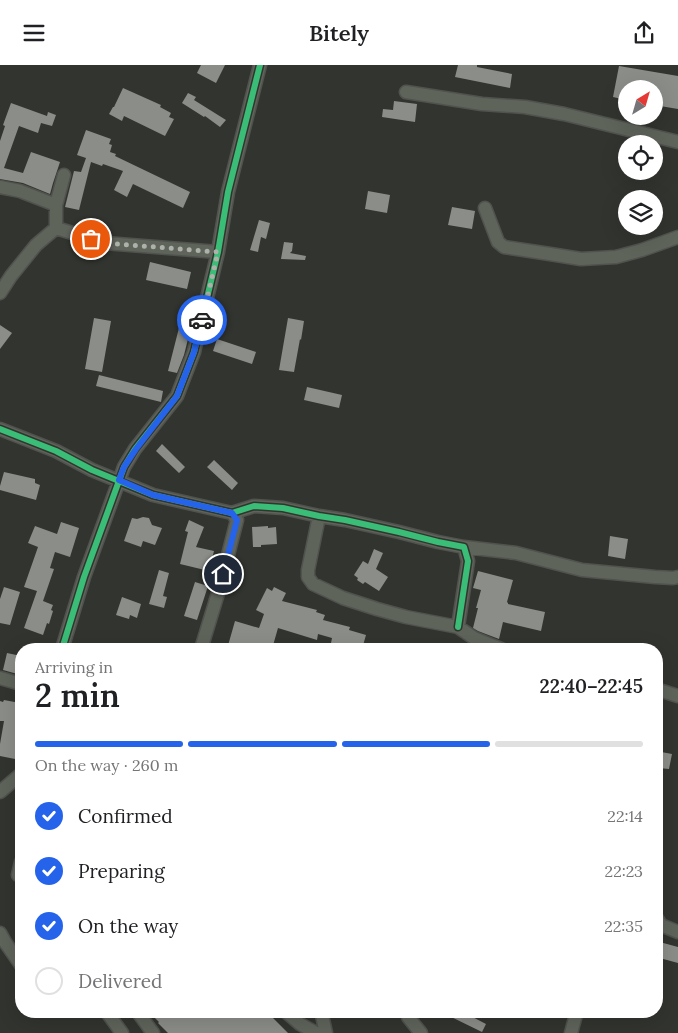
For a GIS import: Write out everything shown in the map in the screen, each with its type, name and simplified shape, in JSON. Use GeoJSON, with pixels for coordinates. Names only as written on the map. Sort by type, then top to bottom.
{"type":"FeatureCollection","features":[{"type":"Feature","properties":{"kind":"street"},"geometry":{"type":"LineString","coordinates":[[64,643],[84,577],[124,467],[177,396],[194,352],[218,252],[228,192],[260,65]]}},
{"type":"Feature","properties":{"kind":"street"},"geometry":{"type":"LineString","coordinates":[[406,92],[482,104],[525,107],[564,114],[678,142]]}},
{"type":"Feature","properties":{"kind":"street"},"geometry":{"type":"LineString","coordinates":[[0,293],[36,245],[56,228],[56,205],[64,175]]}},
{"type":"Feature","properties":{"kind":"street"},"geometry":{"type":"LineString","coordinates":[[0,187],[20,191],[56,205]]}},
{"type":"Feature","properties":{"kind":"street"},"geometry":{"type":"LineString","coordinates":[[485,208],[498,242],[504,247],[580,259],[616,257],[678,237]]}},
{"type":"Feature","properties":{"kind":"street"},"geometry":{"type":"LineString","coordinates":[[56,228],[105,243],[218,252]]}},
{"type":"Feature","properties":{"kind":"street"},"geometry":{"type":"LineString","coordinates":[[0,429],[56,451],[92,470],[153,495],[232,513],[254,506],[283,508],[354,522],[438,542],[516,553],[582,571],[678,577]]}},
{"type":"Feature","properties":{"kind":"street"},"geometry":{"type":"LineString","coordinates":[[203,643],[237,520],[232,513]]}},
{"type":"Feature","properties":{"kind":"street"},"geometry":{"type":"LineString","coordinates":[[319,516],[308,570],[308,577],[314,584],[377,609],[414,619],[458,627],[474,638],[486,643]]}},
{"type":"Feature","properties":{"kind":"street"},"geometry":{"type":"LineString","coordinates":[[458,627],[468,561],[464,547]]}},
{"type":"Feature","properties":{"kind":"street"},"geometry":{"type":"LineString","coordinates":[[0,677],[15,682]]}},
{"type":"Feature","properties":{"kind":"street"},"geometry":{"type":"LineString","coordinates":[[663,691],[678,696]]}},
{"type":"Feature","properties":{"kind":"street"},"geometry":{"type":"LineString","coordinates":[[0,792],[15,779]]}},
{"type":"Feature","properties":{"kind":"street"},"geometry":{"type":"LineString","coordinates":[[663,926],[678,932]]}},
{"type":"Feature","properties":{"kind":"street"},"geometry":{"type":"LineString","coordinates":[[0,933],[15,956]]}},
{"type":"Feature","properties":{"kind":"street"},"geometry":{"type":"LineString","coordinates":[[110,1018],[122,1033]]}},
{"type":"Feature","properties":{"kind":"street"},"geometry":{"type":"LineString","coordinates":[[143,1018],[153,1033]]}},
{"type":"Feature","properties":{"kind":"street"},"geometry":{"type":"LineString","coordinates":[[293,1018],[316,1033]]}},
{"type":"Feature","properties":{"kind":"street"},"geometry":{"type":"LineString","coordinates":[[323,1018],[326,1033]]}},
{"type":"Feature","properties":{"kind":"street"},"geometry":{"type":"LineString","coordinates":[[409,1018],[421,1033]]}},
{"type":"Feature","properties":{"kind":"street"},"geometry":{"type":"LineString","coordinates":[[571,1033],[575,1018]]}},
{"type":"Feature","properties":{"kind":"building"},"geometry":{"type":"Polygon","coordinates":[[[201,65],[225,65],[216,83],[197,73],[201,65]]]}},
{"type":"Feature","properties":{"kind":"building"},"geometry":{"type":"Polygon","coordinates":[[[458,65],[477,65],[477,67],[512,74],[510,88],[455,77],[458,65]]]}},
{"type":"Feature","properties":{"kind":"building"},"geometry":{"type":"Polygon","coordinates":[[[619,66],[678,76],[678,109],[663,106],[663,80],[618,80],[618,98],[613,97],[619,66]]]}},
{"type":"Feature","properties":{"kind":"building"},"geometry":{"type":"Polygon","coordinates":[[[123,88],[161,105],[160,107],[171,113],[169,117],[174,119],[165,136],[124,116],[122,121],[109,114],[123,88]]]}},
{"type":"Feature","properties":{"kind":"building"},"geometry":{"type":"Polygon","coordinates":[[[188,93],[196,97],[194,100],[226,120],[220,127],[182,103],[188,93]]]}},
{"type":"Feature","properties":{"kind":"building"},"geometry":{"type":"Polygon","coordinates":[[[394,101],[417,104],[415,122],[382,117],[383,109],[393,110],[394,101]]]}},
{"type":"Feature","properties":{"kind":"building"},"geometry":{"type":"Polygon","coordinates":[[[11,103],[47,116],[48,112],[56,115],[52,126],[41,123],[38,133],[19,126],[4,168],[23,173],[31,152],[60,162],[50,194],[23,183],[0,179],[0,141],[5,126],[3,125],[11,103]]]}},
{"type":"Feature","properties":{"kind":"building"},"geometry":{"type":"Polygon","coordinates":[[[86,130],[111,139],[109,144],[112,145],[110,152],[116,154],[115,156],[190,192],[183,208],[133,184],[127,197],[114,190],[123,171],[91,162],[79,210],[65,207],[74,171],[81,172],[86,158],[77,155],[86,130]]]}},
{"type":"Feature","properties":{"kind":"building"},"geometry":{"type":"Polygon","coordinates":[[[368,191],[390,195],[387,213],[365,209],[368,191]]]}},
{"type":"Feature","properties":{"kind":"building"},"geometry":{"type":"Polygon","coordinates":[[[452,207],[475,211],[472,229],[448,225],[452,207]]]}},
{"type":"Feature","properties":{"kind":"building"},"geometry":{"type":"Polygon","coordinates":[[[259,220],[270,223],[266,239],[261,237],[258,252],[250,250],[259,220]]]}},
{"type":"Feature","properties":{"kind":"building"},"geometry":{"type":"Polygon","coordinates":[[[284,242],[293,243],[290,253],[306,256],[305,260],[281,259],[284,242]]]}},
{"type":"Feature","properties":{"kind":"building"},"geometry":{"type":"Polygon","coordinates":[[[150,262],[191,272],[187,289],[146,280],[150,262]]]}},
{"type":"Feature","properties":{"kind":"building"},"geometry":{"type":"Polygon","coordinates":[[[183,308],[195,311],[184,355],[177,373],[168,371],[183,308]]]}},
{"type":"Feature","properties":{"kind":"building"},"geometry":{"type":"Polygon","coordinates":[[[94,318],[111,321],[102,372],[85,369],[94,318]]]}},
{"type":"Feature","properties":{"kind":"building"},"geometry":{"type":"Polygon","coordinates":[[[288,318],[304,321],[294,372],[279,370],[288,318]]]}},
{"type":"Feature","properties":{"kind":"building"},"geometry":{"type":"Polygon","coordinates":[[[0,325],[12,333],[0,349],[0,325]]]}},
{"type":"Feature","properties":{"kind":"building"},"geometry":{"type":"Polygon","coordinates":[[[217,339],[256,352],[252,364],[213,351],[217,339]]]}},
{"type":"Feature","properties":{"kind":"building"},"geometry":{"type":"Polygon","coordinates":[[[99,375],[163,391],[161,402],[96,386],[99,375]]]}},
{"type":"Feature","properties":{"kind":"building"},"geometry":{"type":"Polygon","coordinates":[[[307,387],[342,395],[339,408],[304,400],[307,387]]]}},
{"type":"Feature","properties":{"kind":"building"},"geometry":{"type":"Polygon","coordinates":[[[162,444],[185,467],[179,473],[156,451],[162,444]]]}},
{"type":"Feature","properties":{"kind":"building"},"geometry":{"type":"Polygon","coordinates":[[[214,460],[238,483],[232,490],[207,467],[214,460]]]}},
{"type":"Feature","properties":{"kind":"building"},"geometry":{"type":"Polygon","coordinates":[[[4,472],[35,479],[35,483],[40,485],[36,500],[0,490],[4,472]]]}},
{"type":"Feature","properties":{"kind":"building"},"geometry":{"type":"Polygon","coordinates":[[[132,518],[149,518],[152,525],[162,528],[155,545],[143,541],[141,547],[124,541],[132,518]]]}},
{"type":"Feature","properties":{"kind":"building"},"geometry":{"type":"Polygon","coordinates":[[[189,520],[204,527],[196,547],[214,551],[209,571],[180,564],[188,532],[185,531],[189,520]]]}},
{"type":"Feature","properties":{"kind":"building"},"geometry":{"type":"Polygon","coordinates":[[[61,522],[79,528],[70,557],[55,552],[50,568],[54,569],[43,601],[53,605],[51,610],[53,611],[43,635],[24,628],[37,591],[24,587],[38,547],[28,543],[35,526],[57,534],[61,522]]]}},
{"type":"Feature","properties":{"kind":"building"},"geometry":{"type":"Polygon","coordinates":[[[268,526],[268,528],[276,527],[277,544],[253,547],[252,527],[268,526]]]}},
{"type":"Feature","properties":{"kind":"building"},"geometry":{"type":"Polygon","coordinates":[[[610,536],[628,539],[625,559],[608,556],[610,536]]]}},
{"type":"Feature","properties":{"kind":"building"},"geometry":{"type":"Polygon","coordinates":[[[374,549],[383,553],[376,569],[388,577],[379,591],[365,582],[363,584],[354,575],[363,561],[368,564],[374,549]]]}},
{"type":"Feature","properties":{"kind":"building"},"geometry":{"type":"Polygon","coordinates":[[[159,570],[169,573],[163,596],[167,597],[164,608],[149,604],[159,570]]]}},
{"type":"Feature","properties":{"kind":"building"},"geometry":{"type":"Polygon","coordinates":[[[478,571],[513,580],[508,604],[545,612],[541,631],[503,622],[499,639],[473,628],[481,590],[473,588],[478,571]]]}},
{"type":"Feature","properties":{"kind":"building"},"geometry":{"type":"Polygon","coordinates":[[[195,582],[208,586],[197,620],[184,616],[195,582]]]}},
{"type":"Feature","properties":{"kind":"building"},"geometry":{"type":"Polygon","coordinates":[[[4,587],[20,592],[10,625],[0,623],[0,599],[4,587]]]}},
{"type":"Feature","properties":{"kind":"building"},"geometry":{"type":"Polygon","coordinates":[[[274,587],[286,593],[282,601],[317,610],[316,612],[325,615],[323,620],[350,627],[349,630],[366,635],[364,643],[331,643],[332,638],[318,634],[317,640],[278,628],[274,643],[229,643],[235,621],[259,628],[264,614],[256,610],[267,588],[272,591],[274,587]]]}},
{"type":"Feature","properties":{"kind":"building"},"geometry":{"type":"Polygon","coordinates":[[[122,597],[141,604],[137,618],[130,615],[129,619],[116,615],[122,597]]]}},
{"type":"Feature","properties":{"kind":"building"},"geometry":{"type":"Polygon","coordinates":[[[7,653],[15,655],[15,673],[3,670],[7,653]]]}},
{"type":"Feature","properties":{"kind":"building"},"geometry":{"type":"Polygon","coordinates":[[[4,700],[15,702],[15,759],[0,756],[4,721],[0,721],[0,701],[3,702],[4,700]]]}},
{"type":"Feature","properties":{"kind":"building"},"geometry":{"type":"Polygon","coordinates":[[[663,752],[672,754],[669,769],[663,768],[663,752]]]}},
{"type":"Feature","properties":{"kind":"building"},"geometry":{"type":"Polygon","coordinates":[[[663,943],[678,947],[678,963],[663,959],[663,943]]]}},
{"type":"Feature","properties":{"kind":"building"},"geometry":{"type":"Polygon","coordinates":[[[155,1018],[273,1018],[288,1033],[168,1033],[155,1018]]]}},
{"type":"Feature","properties":{"kind":"building"},"geometry":{"type":"Polygon","coordinates":[[[453,1018],[474,1018],[486,1024],[482,1032],[453,1018]]]}},
{"type":"Feature","properties":{"kind":"cycle path"},"geometry":{"type":"LineString","coordinates":[[64,643],[84,577],[124,467],[135,449],[177,396],[194,352],[218,252],[228,192],[260,65]]}},
{"type":"Feature","properties":{"kind":"cycle path"},"geometry":{"type":"LineString","coordinates":[[0,429],[56,451],[92,470],[153,495],[232,513],[254,506],[283,508],[464,547],[468,561],[458,627]]}},
{"type":"Feature","properties":{"kind":"way so far"},"geometry":{"type":"LineString","coordinates":[[91,239],[105,243],[218,252],[202,320]]}},
{"type":"Feature","properties":{"kind":"route"},"geometry":{"type":"LineString","coordinates":[[202,320],[194,352],[177,396],[136,449],[124,467],[119,480],[153,495],[232,513],[237,520],[223,574]]}}]}
